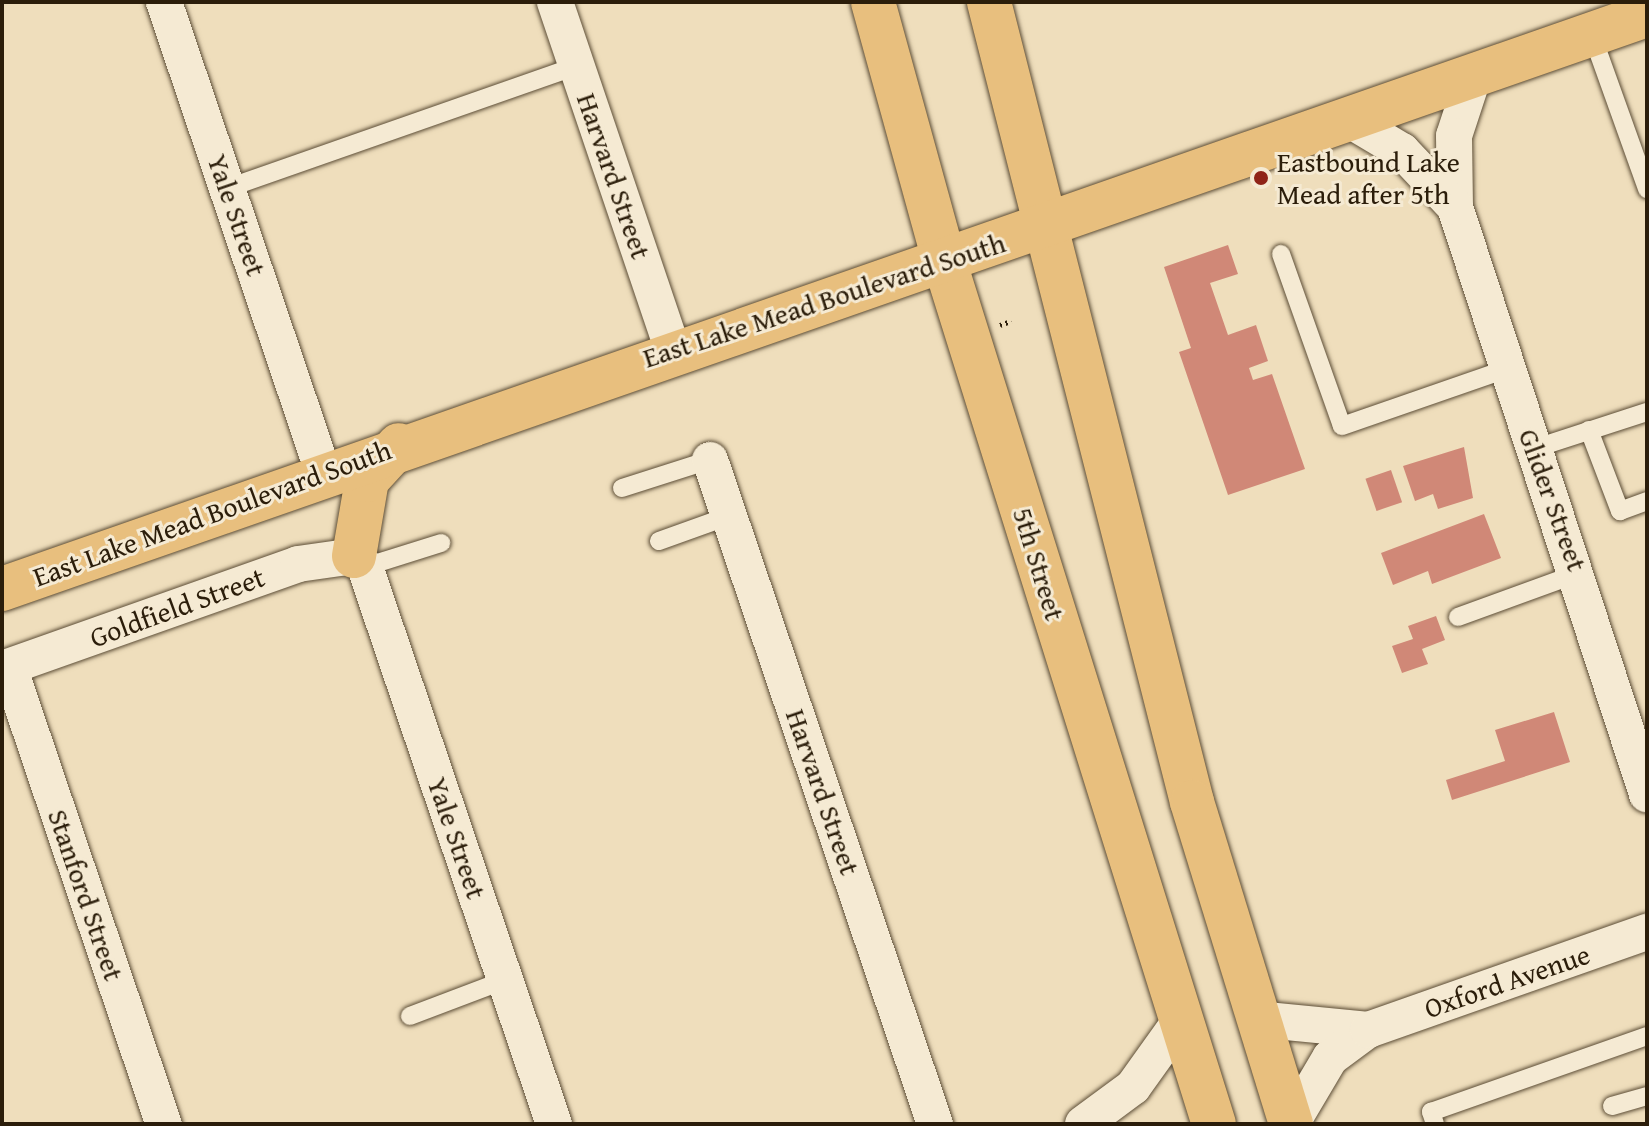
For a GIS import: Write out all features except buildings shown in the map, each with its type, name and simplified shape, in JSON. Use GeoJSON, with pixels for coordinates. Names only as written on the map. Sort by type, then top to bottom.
{"type":"FeatureCollection","features":[{"type":"Feature","properties":{"kind":"main road","name":"5th Street"},"geometry":{"type":"LineString","coordinates":[[873,2],[944,260],[1214,1124]]}},
{"type":"Feature","properties":{"kind":"main road"},"geometry":{"type":"LineString","coordinates":[[989,2],[1192,802],[1256,1019],[1291,1124]]}},
{"type":"Feature","properties":{"kind":"main road","name":"East Lake Mead Boulevard South"},"geometry":{"type":"LineString","coordinates":[[2,589],[400,444],[673,350],[1048,227],[1647,15]]}},
{"type":"Feature","properties":{"kind":"main road"},"geometry":{"type":"LineString","coordinates":[[359,562],[367,480],[400,444]]}},
{"type":"Feature","properties":{"kind":"street","name":"Yale Street"},"geometry":{"type":"LineString","coordinates":[[164,2],[323,473]]}},
{"type":"Feature","properties":{"kind":"street","name":"Harvard Street"},"geometry":{"type":"LineString","coordinates":[[555,2],[673,350]]}},
{"type":"Feature","properties":{"kind":"street","name":"Glider Street"},"geometry":{"type":"LineString","coordinates":[[1474,75],[1454,136],[1455,207],[1533,449],[1579,573],[1647,794]]}},
{"type":"Feature","properties":{"kind":"street","name":"Glider Street"},"geometry":{"type":"LineString","coordinates":[[1348,119],[1402,151],[1455,207]]}},
{"type":"Feature","properties":{"kind":"street","name":"Harvard Street"},"geometry":{"type":"LineString","coordinates":[[710,460],[935,1124]]}},
{"type":"Feature","properties":{"kind":"street","name":"Yale Street"},"geometry":{"type":"LineString","coordinates":[[359,562],[554,1124]]}},
{"type":"Feature","properties":{"kind":"street","name":"Goldfield Street"},"geometry":{"type":"LineString","coordinates":[[5,668],[298,564],[359,562]]}},
{"type":"Feature","properties":{"kind":"street","name":"Stanford Street"},"geometry":{"type":"LineString","coordinates":[[5,668],[164,1124]]}},
{"type":"Feature","properties":{"kind":"street","name":"Oxford Avenue"},"geometry":{"type":"LineString","coordinates":[[1291,1124],[1330,1058],[1368,1030],[1647,932]]}},
{"type":"Feature","properties":{"kind":"street","name":"Oxford Avenue"},"geometry":{"type":"LineString","coordinates":[[1256,1019],[1368,1030]]}},
{"type":"Feature","properties":{"kind":"street"},"geometry":{"type":"LineString","coordinates":[[1083,1124],[1133,1087],[1181,1020]]}},
{"type":"Feature","properties":{"kind":"lane"},"geometry":{"type":"LineString","coordinates":[[1592,35],[1647,189]]}},
{"type":"Feature","properties":{"kind":"lane"},"geometry":{"type":"LineString","coordinates":[[228,188],[577,66]]}},
{"type":"Feature","properties":{"kind":"lane"},"geometry":{"type":"LineString","coordinates":[[1281,254],[1342,426],[1507,369]]}},
{"type":"Feature","properties":{"kind":"lane"},"geometry":{"type":"LineString","coordinates":[[1533,449],[1647,412]]}},
{"type":"Feature","properties":{"kind":"lane"},"geometry":{"type":"LineString","coordinates":[[1589,430],[1620,511],[1647,501]]}},
{"type":"Feature","properties":{"kind":"lane"},"geometry":{"type":"LineString","coordinates":[[622,488],[710,460]]}},
{"type":"Feature","properties":{"kind":"lane"},"geometry":{"type":"LineString","coordinates":[[659,541],[729,516]]}},
{"type":"Feature","properties":{"kind":"lane"},"geometry":{"type":"LineString","coordinates":[[359,562],[441,543]]}},
{"type":"Feature","properties":{"kind":"lane"},"geometry":{"type":"LineString","coordinates":[[1458,617],[1579,573]]}},
{"type":"Feature","properties":{"kind":"lane"},"geometry":{"type":"LineString","coordinates":[[410,1016],[505,980]]}},
{"type":"Feature","properties":{"kind":"lane"},"geometry":{"type":"LineString","coordinates":[[1435,1124],[1431,1112],[1647,1036]]}},
{"type":"Feature","properties":{"kind":"lane"},"geometry":{"type":"LineString","coordinates":[[1612,1106],[1647,1096]]}},
{"type":"Feature","properties":{"kind":"place","name":"Eastbound Lake Mead after 5th"},"geometry":{"type":"Point","coordinates":[1261,178]}}]}
